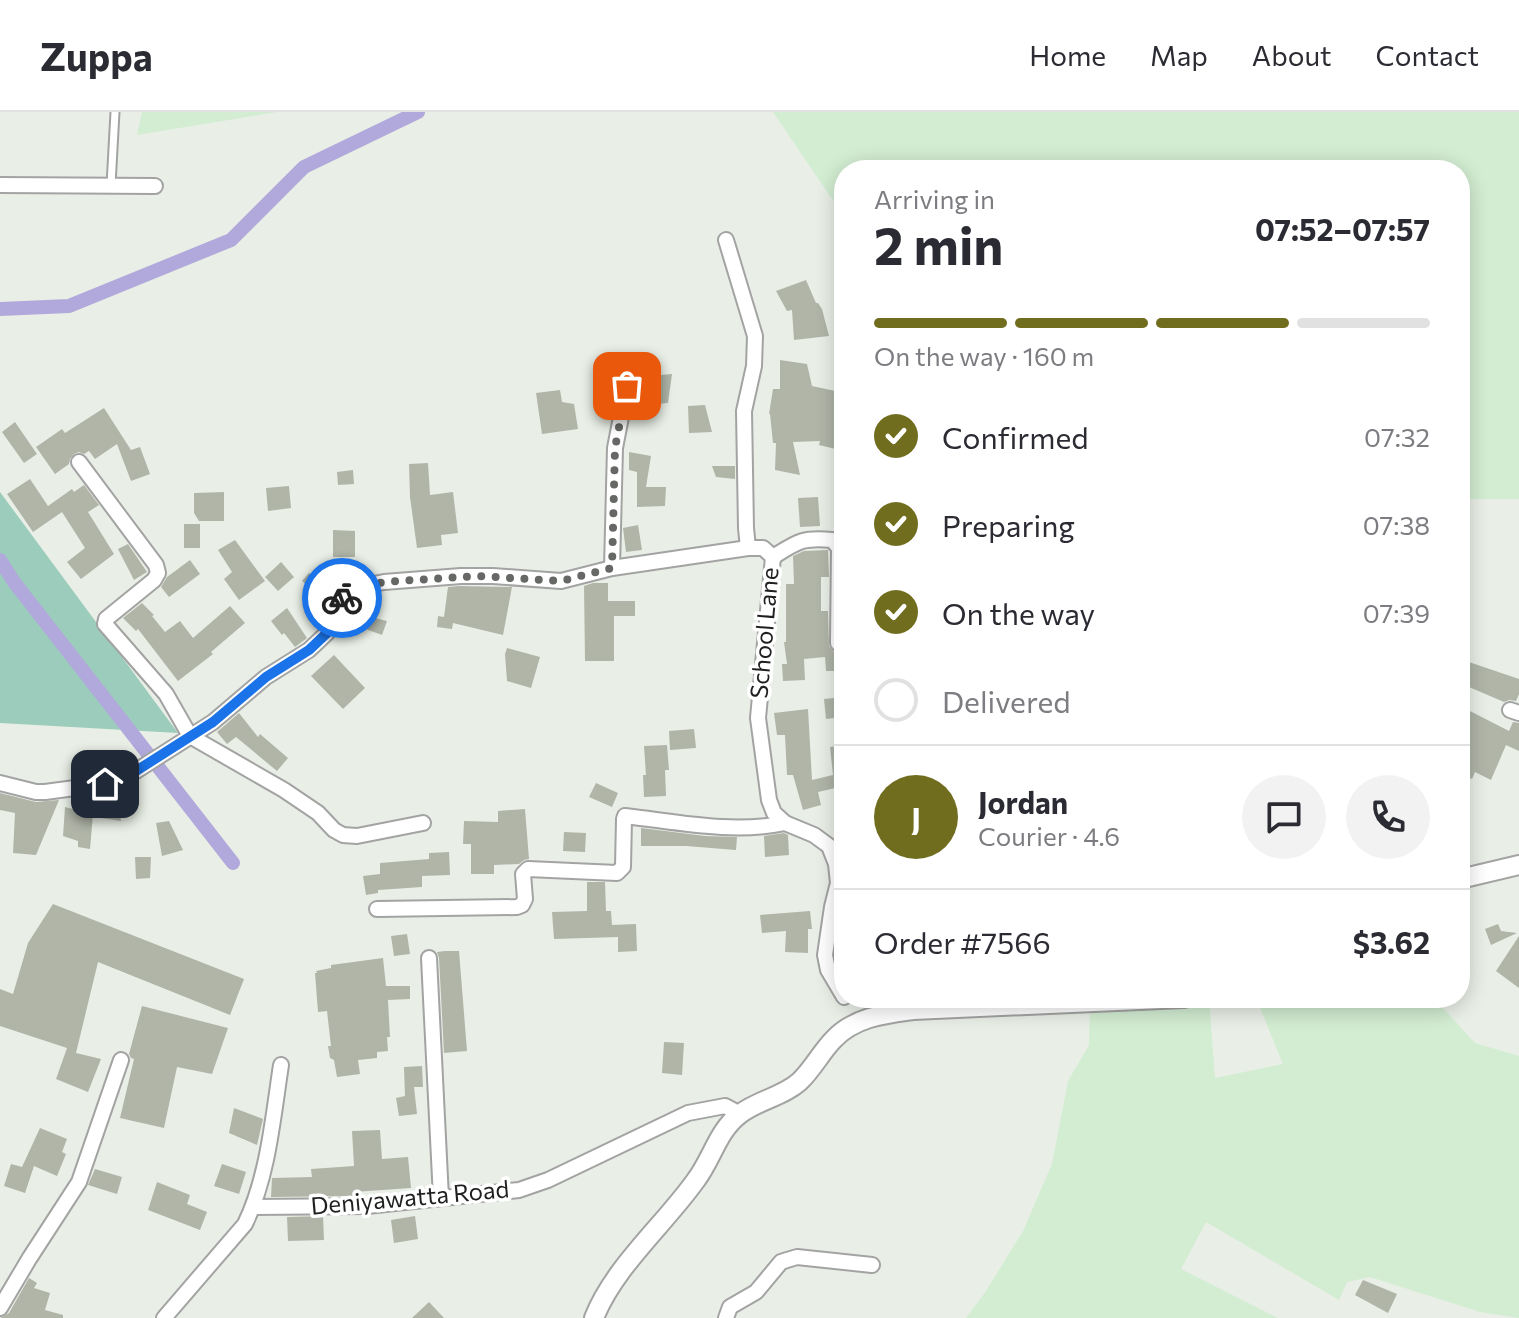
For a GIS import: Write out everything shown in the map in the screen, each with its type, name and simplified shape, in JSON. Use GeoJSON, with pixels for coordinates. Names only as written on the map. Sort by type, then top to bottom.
{"type":"FeatureCollection","features":[{"type":"Feature","properties":{"kind":"street"},"geometry":{"type":"LineString","coordinates":[[0,185],[155,186]]}},
{"type":"Feature","properties":{"kind":"street"},"geometry":{"type":"LineString","coordinates":[[726,240],[755,336],[754,366],[744,411],[748,548]]}},
{"type":"Feature","properties":{"kind":"street"},"geometry":{"type":"LineString","coordinates":[[612,568],[615,448],[627,386]]}},
{"type":"Feature","properties":{"kind":"street"},"geometry":{"type":"LineString","coordinates":[[79,462],[156,565],[158,573],[154,580],[106,619],[105,624],[166,694],[190,736],[284,790],[343,835],[357,836],[423,823]]}},
{"type":"Feature","properties":{"kind":"street"},"geometry":{"type":"LineString","coordinates":[[773,557],[798,541],[817,539],[834,542]]}},
{"type":"Feature","properties":{"kind":"street","name":"School Lane"},"geometry":{"type":"LineString","coordinates":[[0,783],[45,792],[105,784],[136,771],[213,722],[266,677],[309,650],[327,633],[341,598],[349,590],[384,582],[461,576],[561,581],[612,568],[763,548],[773,557],[758,718],[769,800],[774,813],[785,823]]}},
{"type":"Feature","properties":{"kind":"street"},"geometry":{"type":"LineString","coordinates":[[377,909],[517,907],[525,899],[523,874],[528,869],[617,873],[623,867],[625,816],[750,828],[785,823],[814,835],[829,846],[834,859]]}},
{"type":"Feature","properties":{"kind":"street"},"geometry":{"type":"LineString","coordinates":[[1470,877],[1519,865]]}},
{"type":"Feature","properties":{"kind":"street"},"geometry":{"type":"LineString","coordinates":[[834,899],[825,955],[834,980]]}},
{"type":"Feature","properties":{"kind":"street"},"geometry":{"type":"LineString","coordinates":[[429,958],[441,1198]]}},
{"type":"Feature","properties":{"kind":"street"},"geometry":{"type":"LineString","coordinates":[[851,1008],[859,1020]]}},
{"type":"Feature","properties":{"kind":"street"},"geometry":{"type":"LineString","coordinates":[[594,1318],[609,1287],[697,1179],[725,1129],[740,1114],[786,1092],[799,1082],[834,1039],[859,1020],[887,1013],[958,1008]]}},
{"type":"Feature","properties":{"kind":"street"},"geometry":{"type":"LineString","coordinates":[[0,1308],[79,1182],[121,1060]]}},
{"type":"Feature","properties":{"kind":"street"},"geometry":{"type":"LineString","coordinates":[[164,1318],[245,1224],[253,1207],[270,1137],[281,1065]]}},
{"type":"Feature","properties":{"kind":"street","name":"Deniyawatta Road"},"geometry":{"type":"LineString","coordinates":[[253,1207],[367,1206],[519,1190],[561,1174],[688,1113],[725,1106],[740,1114]]}},
{"type":"Feature","properties":{"kind":"street"},"geometry":{"type":"LineString","coordinates":[[726,1318],[730,1307],[756,1292],[781,1262],[797,1257],[872,1265]]}},
{"type":"Feature","properties":{"kind":"lane"},"geometry":{"type":"LineString","coordinates":[[111,185],[115,112]]}},
{"type":"Feature","properties":{"kind":"green space"},"geometry":{"type":"Polygon","coordinates":[[[142,112],[277,112],[137,135],[142,112]]]}},
{"type":"Feature","properties":{"kind":"green space"},"geometry":{"type":"Polygon","coordinates":[[[773,112],[1519,112],[1519,499],[1470,499],[1470,160],[834,160],[834,200],[773,112]]]}},
{"type":"Feature","properties":{"kind":"green space"},"geometry":{"type":"Polygon","coordinates":[[[0,492],[178,733],[0,723],[0,492]]]}},
{"type":"Feature","properties":{"kind":"green space"},"geometry":{"type":"Polygon","coordinates":[[[1090,1008],[1210,1008],[1215,1078],[1283,1064],[1260,1008],[1443,1008],[1475,1043],[1519,1056],[1519,1318],[1480,1312],[1370,1277],[1347,1282],[1339,1300],[1206,1222],[1181,1269],[1278,1318],[966,1318],[1023,1231],[1052,1164],[1068,1081],[1089,1045],[1090,1008]]]}},
{"type":"Feature","properties":{"kind":"building"},"geometry":{"type":"Polygon","coordinates":[[[806,280],[822,309],[829,336],[794,340],[792,310],[787,311],[776,291],[806,280]]]}},
{"type":"Feature","properties":{"kind":"building"},"geometry":{"type":"Polygon","coordinates":[[[780,360],[807,364],[812,386],[834,391],[834,449],[819,445],[820,441],[793,442],[800,475],[775,470],[776,443],[773,443],[769,414],[773,389],[780,389],[780,360]]]}},
{"type":"Feature","properties":{"kind":"building"},"geometry":{"type":"Polygon","coordinates":[[[672,374],[668,403],[647,405],[640,377],[672,374]]]}},
{"type":"Feature","properties":{"kind":"building"},"geometry":{"type":"Polygon","coordinates":[[[560,390],[562,402],[574,404],[578,429],[542,434],[536,393],[560,390]]]}},
{"type":"Feature","properties":{"kind":"building"},"geometry":{"type":"Polygon","coordinates":[[[705,405],[712,432],[689,433],[688,406],[705,405]]]}},
{"type":"Feature","properties":{"kind":"building"},"geometry":{"type":"Polygon","coordinates":[[[104,408],[131,450],[140,447],[150,474],[131,481],[117,444],[95,459],[89,451],[74,454],[69,464],[55,474],[36,447],[62,429],[65,433],[104,408]]]}},
{"type":"Feature","properties":{"kind":"building"},"geometry":{"type":"Polygon","coordinates":[[[15,422],[37,454],[24,463],[2,432],[15,422]]]}},
{"type":"Feature","properties":{"kind":"building"},"geometry":{"type":"Polygon","coordinates":[[[629,452],[651,456],[646,487],[666,487],[665,506],[637,507],[637,472],[629,470],[629,452]]]}},
{"type":"Feature","properties":{"kind":"building"},"geometry":{"type":"Polygon","coordinates":[[[428,463],[430,495],[453,492],[458,533],[441,535],[442,545],[417,548],[409,464],[428,463]]]}},
{"type":"Feature","properties":{"kind":"building"},"geometry":{"type":"Polygon","coordinates":[[[712,466],[735,466],[735,479],[716,477],[712,466]]]}},
{"type":"Feature","properties":{"kind":"building"},"geometry":{"type":"Polygon","coordinates":[[[353,470],[354,484],[338,485],[337,472],[353,470]]]}},
{"type":"Feature","properties":{"kind":"building"},"geometry":{"type":"Polygon","coordinates":[[[30,479],[48,506],[72,489],[74,492],[84,485],[99,505],[88,512],[114,554],[81,579],[67,562],[85,548],[62,512],[33,532],[7,494],[30,479]]]}},
{"type":"Feature","properties":{"kind":"building"},"geometry":{"type":"Polygon","coordinates":[[[289,486],[291,508],[268,511],[266,488],[289,486]]]}},
{"type":"Feature","properties":{"kind":"building"},"geometry":{"type":"Polygon","coordinates":[[[224,492],[224,521],[199,521],[194,513],[194,493],[224,492]]]}},
{"type":"Feature","properties":{"kind":"building"},"geometry":{"type":"Polygon","coordinates":[[[818,497],[820,526],[800,527],[798,498],[818,497]]]}},
{"type":"Feature","properties":{"kind":"building"},"geometry":{"type":"Polygon","coordinates":[[[184,524],[200,524],[200,548],[184,548],[184,524]]]}},
{"type":"Feature","properties":{"kind":"building"},"geometry":{"type":"Polygon","coordinates":[[[638,525],[642,550],[626,552],[623,528],[638,525]]]}},
{"type":"Feature","properties":{"kind":"building"},"geometry":{"type":"Polygon","coordinates":[[[333,530],[355,531],[355,557],[333,557],[333,530]]]}},
{"type":"Feature","properties":{"kind":"building"},"geometry":{"type":"Polygon","coordinates":[[[235,540],[265,581],[239,600],[224,579],[232,572],[218,550],[235,540]]]}},
{"type":"Feature","properties":{"kind":"building"},"geometry":{"type":"Polygon","coordinates":[[[128,544],[147,572],[134,580],[118,549],[128,544]]]}},
{"type":"Feature","properties":{"kind":"building"},"geometry":{"type":"Polygon","coordinates":[[[828,550],[829,577],[821,577],[821,611],[828,611],[829,646],[834,652],[834,671],[826,671],[825,657],[804,659],[805,680],[783,681],[782,664],[787,664],[784,642],[786,584],[794,584],[793,556],[804,551],[828,550]]]}},
{"type":"Feature","properties":{"kind":"building"},"geometry":{"type":"Polygon","coordinates":[[[190,560],[200,574],[169,597],[161,587],[167,577],[190,560]]]}},
{"type":"Feature","properties":{"kind":"building"},"geometry":{"type":"Polygon","coordinates":[[[281,562],[294,577],[278,591],[265,577],[281,562]]]}},
{"type":"Feature","properties":{"kind":"building"},"geometry":{"type":"Polygon","coordinates":[[[309,573],[327,587],[317,599],[308,592],[311,588],[302,581],[309,573]]]}},
{"type":"Feature","properties":{"kind":"building"},"geometry":{"type":"Polygon","coordinates":[[[608,583],[608,601],[635,601],[635,616],[614,616],[614,661],[585,661],[584,586],[608,583]]]}},
{"type":"Feature","properties":{"kind":"building"},"geometry":{"type":"Polygon","coordinates":[[[448,587],[512,587],[503,635],[453,623],[452,629],[437,627],[438,616],[444,617],[448,587]]]}},
{"type":"Feature","properties":{"kind":"building"},"geometry":{"type":"Polygon","coordinates":[[[363,597],[379,601],[375,618],[387,621],[382,635],[352,624],[356,611],[360,612],[363,597]]]}},
{"type":"Feature","properties":{"kind":"building"},"geometry":{"type":"Polygon","coordinates":[[[142,603],[165,632],[180,621],[193,638],[230,606],[245,623],[211,652],[213,654],[178,681],[138,629],[136,631],[123,618],[142,603]]]}},
{"type":"Feature","properties":{"kind":"building"},"geometry":{"type":"Polygon","coordinates":[[[287,608],[307,638],[295,647],[271,621],[287,608]]]}},
{"type":"Feature","properties":{"kind":"building"},"geometry":{"type":"Polygon","coordinates":[[[507,648],[540,657],[531,688],[507,681],[507,648]]]}},
{"type":"Feature","properties":{"kind":"building"},"geometry":{"type":"Polygon","coordinates":[[[334,655],[365,688],[343,709],[311,676],[334,655]]]}},
{"type":"Feature","properties":{"kind":"building"},"geometry":{"type":"Polygon","coordinates":[[[1470,662],[1519,679],[1516,701],[1504,702],[1470,687],[1470,662]]]}},
{"type":"Feature","properties":{"kind":"building"},"geometry":{"type":"Polygon","coordinates":[[[834,698],[834,718],[826,719],[824,699],[834,698]]]}},
{"type":"Feature","properties":{"kind":"building"},"geometry":{"type":"Polygon","coordinates":[[[808,709],[812,780],[833,775],[830,747],[834,746],[834,788],[818,792],[821,805],[803,810],[793,775],[787,775],[785,735],[777,735],[774,713],[808,709]]]}},
{"type":"Feature","properties":{"kind":"building"},"geometry":{"type":"Polygon","coordinates":[[[1470,711],[1509,731],[1513,722],[1519,723],[1519,751],[1506,745],[1491,780],[1475,772],[1472,779],[1470,711]]]}},
{"type":"Feature","properties":{"kind":"building"},"geometry":{"type":"Polygon","coordinates":[[[239,713],[258,737],[260,734],[288,758],[277,771],[236,737],[227,744],[217,732],[239,713]]]}},
{"type":"Feature","properties":{"kind":"building"},"geometry":{"type":"Polygon","coordinates":[[[694,729],[696,748],[670,750],[669,731],[694,729]]]}},
{"type":"Feature","properties":{"kind":"building"},"geometry":{"type":"Polygon","coordinates":[[[667,745],[669,770],[665,770],[666,796],[644,797],[644,746],[667,745]]]}},
{"type":"Feature","properties":{"kind":"building"},"geometry":{"type":"Polygon","coordinates":[[[596,783],[618,793],[612,807],[589,797],[596,783]]]}},
{"type":"Feature","properties":{"kind":"building"},"geometry":{"type":"Polygon","coordinates":[[[116,790],[121,821],[101,818],[102,794],[116,790]]]}},
{"type":"Feature","properties":{"kind":"building"},"geometry":{"type":"Polygon","coordinates":[[[0,793],[36,802],[59,800],[36,855],[13,853],[15,813],[0,810],[0,793]]]}},
{"type":"Feature","properties":{"kind":"building"},"geometry":{"type":"Polygon","coordinates":[[[65,807],[93,814],[90,849],[78,847],[78,841],[63,836],[65,807]]]}},
{"type":"Feature","properties":{"kind":"building"},"geometry":{"type":"Polygon","coordinates":[[[525,809],[529,859],[519,864],[494,865],[494,874],[471,874],[471,844],[463,844],[464,821],[498,822],[498,811],[525,809]]]}},
{"type":"Feature","properties":{"kind":"building"},"geometry":{"type":"Polygon","coordinates":[[[169,821],[183,850],[162,856],[156,823],[169,821]]]}},
{"type":"Feature","properties":{"kind":"building"},"geometry":{"type":"Polygon","coordinates":[[[641,828],[737,837],[736,850],[641,846],[641,828]]]}},
{"type":"Feature","properties":{"kind":"building"},"geometry":{"type":"Polygon","coordinates":[[[564,832],[586,833],[585,852],[563,851],[564,832]]]}},
{"type":"Feature","properties":{"kind":"building"},"geometry":{"type":"Polygon","coordinates":[[[788,835],[789,855],[765,857],[764,836],[788,835]]]}},
{"type":"Feature","properties":{"kind":"building"},"geometry":{"type":"Polygon","coordinates":[[[449,852],[450,875],[422,876],[422,887],[378,890],[378,893],[366,895],[363,876],[380,874],[380,863],[429,859],[429,853],[449,852]]]}},
{"type":"Feature","properties":{"kind":"building"},"geometry":{"type":"Polygon","coordinates":[[[135,857],[151,857],[150,878],[136,879],[135,857]]]}},
{"type":"Feature","properties":{"kind":"building"},"geometry":{"type":"Polygon","coordinates":[[[587,882],[605,882],[606,911],[611,911],[612,925],[636,924],[637,951],[618,952],[618,937],[554,939],[552,912],[587,911],[587,882]]]}},
{"type":"Feature","properties":{"kind":"building"},"geometry":{"type":"Polygon","coordinates":[[[53,904],[244,979],[230,1015],[98,962],[76,1053],[101,1059],[88,1092],[56,1079],[67,1048],[0,1026],[0,989],[13,994],[28,943],[53,904]]]}},
{"type":"Feature","properties":{"kind":"building"},"geometry":{"type":"Polygon","coordinates":[[[810,911],[812,929],[808,929],[808,953],[785,952],[786,931],[762,933],[760,915],[810,911]]]}},
{"type":"Feature","properties":{"kind":"building"},"geometry":{"type":"Polygon","coordinates":[[[1498,924],[1501,931],[1517,933],[1491,945],[1485,929],[1498,924]]]}},
{"type":"Feature","properties":{"kind":"building"},"geometry":{"type":"Polygon","coordinates":[[[407,934],[410,954],[394,956],[391,936],[407,934]]]}},
{"type":"Feature","properties":{"kind":"building"},"geometry":{"type":"Polygon","coordinates":[[[1519,936],[1519,988],[1496,971],[1519,936]]]}},
{"type":"Feature","properties":{"kind":"building"},"geometry":{"type":"Polygon","coordinates":[[[459,951],[467,1051],[444,1053],[437,952],[459,951]]]}},
{"type":"Feature","properties":{"kind":"building"},"geometry":{"type":"Polygon","coordinates":[[[383,958],[386,986],[410,986],[410,999],[388,1000],[388,1051],[377,1052],[377,1058],[358,1060],[360,1074],[337,1077],[328,1046],[331,1046],[327,1011],[318,1012],[315,973],[331,968],[331,965],[383,958]]]}},
{"type":"Feature","properties":{"kind":"building"},"geometry":{"type":"Polygon","coordinates":[[[142,1006],[228,1028],[212,1074],[177,1067],[164,1128],[120,1118],[134,1059],[129,1054],[142,1006]]]}},
{"type":"Feature","properties":{"kind":"building"},"geometry":{"type":"Polygon","coordinates":[[[664,1042],[684,1043],[682,1075],[662,1073],[664,1042]]]}},
{"type":"Feature","properties":{"kind":"building"},"geometry":{"type":"Polygon","coordinates":[[[422,1066],[423,1087],[414,1087],[417,1114],[399,1116],[396,1098],[405,1096],[404,1067],[422,1066]]]}},
{"type":"Feature","properties":{"kind":"building"},"geometry":{"type":"Polygon","coordinates":[[[234,1108],[263,1119],[257,1145],[229,1133],[234,1108]]]}},
{"type":"Feature","properties":{"kind":"building"},"geometry":{"type":"Polygon","coordinates":[[[40,1128],[67,1139],[62,1152],[66,1154],[57,1176],[34,1166],[25,1193],[4,1186],[11,1164],[22,1167],[40,1128]]]}},
{"type":"Feature","properties":{"kind":"building"},"geometry":{"type":"Polygon","coordinates":[[[380,1130],[382,1159],[408,1157],[411,1188],[354,1192],[355,1196],[271,1197],[272,1178],[312,1177],[311,1169],[354,1166],[352,1131],[380,1130]]]}},
{"type":"Feature","properties":{"kind":"building"},"geometry":{"type":"Polygon","coordinates":[[[222,1164],[246,1172],[239,1194],[214,1186],[222,1164]]]}},
{"type":"Feature","properties":{"kind":"building"},"geometry":{"type":"Polygon","coordinates":[[[95,1169],[122,1177],[117,1194],[88,1185],[95,1169]]]}},
{"type":"Feature","properties":{"kind":"building"},"geometry":{"type":"Polygon","coordinates":[[[157,1182],[190,1195],[187,1204],[207,1212],[200,1230],[148,1210],[157,1182]]]}},
{"type":"Feature","properties":{"kind":"building"},"geometry":{"type":"Polygon","coordinates":[[[323,1216],[324,1240],[288,1241],[287,1217],[323,1216]]]}},
{"type":"Feature","properties":{"kind":"building"},"geometry":{"type":"Polygon","coordinates":[[[415,1216],[418,1239],[394,1243],[391,1220],[415,1216]]]}},
{"type":"Feature","properties":{"kind":"building"},"geometry":{"type":"Polygon","coordinates":[[[29,1278],[37,1283],[34,1288],[50,1293],[45,1310],[63,1315],[63,1318],[0,1318],[9,1313],[29,1278]]]}},
{"type":"Feature","properties":{"kind":"building"},"geometry":{"type":"Polygon","coordinates":[[[1363,1280],[1397,1294],[1388,1313],[1355,1295],[1363,1280]]]}},
{"type":"Feature","properties":{"kind":"building"},"geometry":{"type":"Polygon","coordinates":[[[429,1302],[444,1318],[412,1318],[429,1302]]]}},
{"type":"Feature","properties":{"kind":"waterway"},"geometry":{"type":"LineString","coordinates":[[0,309],[69,306],[231,240],[304,167],[418,112]]}},
{"type":"Feature","properties":{"kind":"waterway"},"geometry":{"type":"LineString","coordinates":[[0,560],[233,863]]}},
{"type":"Feature","properties":{"kind":"way so far"},"geometry":{"type":"LineString","coordinates":[[342,598],[349,590],[384,582],[461,576],[561,581],[612,568],[615,448],[627,386]]}},
{"type":"Feature","properties":{"kind":"route"},"geometry":{"type":"LineString","coordinates":[[105,784],[136,771],[213,722],[266,677],[309,650],[327,633],[342,598]]}}]}
